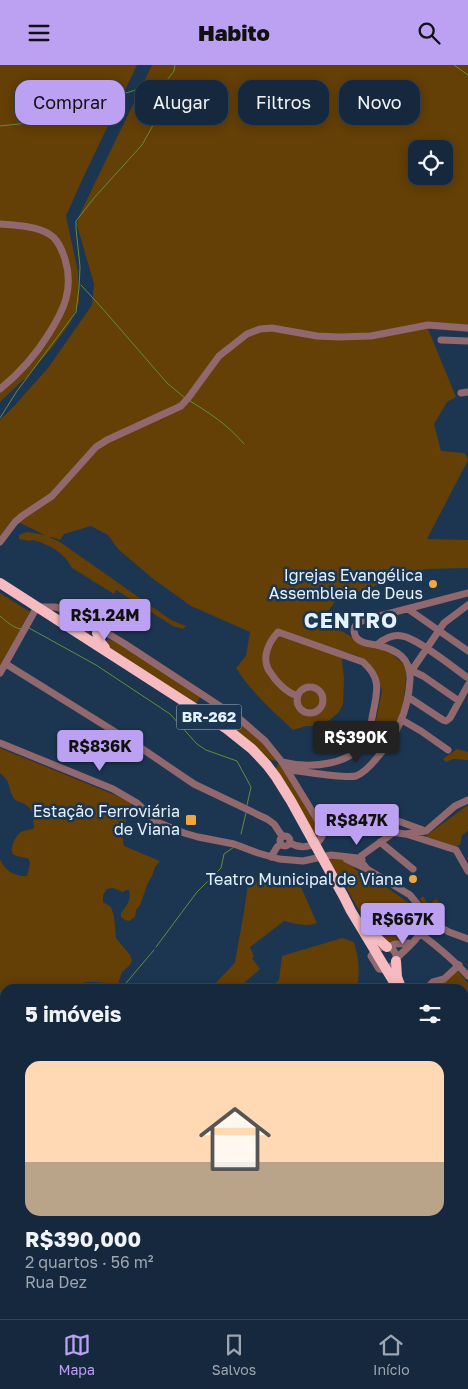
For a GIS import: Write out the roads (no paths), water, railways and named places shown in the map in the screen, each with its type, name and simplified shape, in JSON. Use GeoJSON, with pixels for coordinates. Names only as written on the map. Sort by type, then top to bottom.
{"type":"FeatureCollection","features":[{"type":"Feature","properties":{"kind":"highway","name":"BR-262"},"geometry":{"type":"LineString","coordinates":[[0,583],[227,729],[252,749],[267,765],[283,789],[350,911]]}},
{"type":"Feature","properties":{"kind":"highway"},"geometry":{"type":"LineString","coordinates":[[97,629],[99,641],[107,651]]}},
{"type":"Feature","properties":{"kind":"highway"},"geometry":{"type":"LineString","coordinates":[[350,911],[370,933],[388,947]]}},
{"type":"Feature","properties":{"kind":"highway"},"geometry":{"type":"LineString","coordinates":[[350,911],[390,984]]}},
{"type":"Feature","properties":{"kind":"highway"},"geometry":{"type":"LineString","coordinates":[[396,960],[398,984]]}},
{"type":"Feature","properties":{"kind":"highway"},"geometry":{"type":"LineString","coordinates":[[382,969],[395,984]]}},
{"type":"Feature","properties":{"kind":"street"},"geometry":{"type":"LineString","coordinates":[[0,224],[43,231],[50,234],[61,248],[66,263],[68,290],[61,315],[38,351],[25,367],[0,389]]}},
{"type":"Feature","properties":{"kind":"street"},"geometry":{"type":"LineString","coordinates":[[0,542],[15,522],[52,495],[101,443],[181,406],[219,356],[247,334],[260,329],[272,328],[317,336],[358,337],[428,325],[468,328]]}},
{"type":"Feature","properties":{"kind":"street"},"geometry":{"type":"LineString","coordinates":[[441,340],[468,341]]}},
{"type":"Feature","properties":{"kind":"street"},"geometry":{"type":"LineString","coordinates":[[458,701],[423,676],[411,670],[401,655],[377,645],[365,643],[356,638],[354,631],[357,624],[368,619],[468,593]]}},
{"type":"Feature","properties":{"kind":"street"},"geometry":{"type":"LineString","coordinates":[[288,770],[352,776],[358,775],[371,764],[398,730],[408,697],[411,670],[448,620],[468,605]]}},
{"type":"Feature","properties":{"kind":"street"},"geometry":{"type":"LineString","coordinates":[[0,673],[37,607],[55,607],[68,610],[231,713],[258,734],[282,762],[323,829],[322,837],[310,846],[298,846],[290,843],[288,836],[276,847],[271,857]]}},
{"type":"Feature","properties":{"kind":"street"},"geometry":{"type":"LineString","coordinates":[[408,609],[468,651]]}},
{"type":"Feature","properties":{"kind":"street"},"geometry":{"type":"LineString","coordinates":[[89,640],[94,638],[97,629]]}},
{"type":"Feature","properties":{"kind":"street"},"geometry":{"type":"LineString","coordinates":[[282,762],[296,765],[322,764],[344,759],[360,748],[368,734],[376,697],[377,682],[370,669],[363,662],[278,632],[269,644],[266,660],[268,669],[280,685],[288,692],[297,696]]}},
{"type":"Feature","properties":{"kind":"street"},"geometry":{"type":"LineString","coordinates":[[377,645],[385,639],[399,635],[406,637],[426,648],[468,678]]}},
{"type":"Feature","properties":{"kind":"street"},"geometry":{"type":"LineString","coordinates":[[6,664],[141,748],[194,784],[267,819],[274,824],[282,840]]}},
{"type":"Feature","properties":{"kind":"street"},"geometry":{"type":"LineString","coordinates":[[410,678],[423,676]]}},
{"type":"Feature","properties":{"kind":"street"},"geometry":{"type":"LineString","coordinates":[[408,697],[443,721],[446,721],[450,718],[468,685]]}},
{"type":"Feature","properties":{"kind":"street"},"geometry":{"type":"LineString","coordinates":[[402,719],[448,750]]}},
{"type":"Feature","properties":{"kind":"street"},"geometry":{"type":"LineString","coordinates":[[0,743],[113,789],[130,798],[153,819],[163,825],[191,835],[234,844],[271,857],[295,861],[332,855],[363,863],[410,895],[433,923],[449,931]]}},
{"type":"Feature","properties":{"kind":"street"},"geometry":{"type":"LineString","coordinates":[[423,840],[423,835],[426,831],[456,806],[468,800]]}},
{"type":"Feature","properties":{"kind":"street"},"geometry":{"type":"LineString","coordinates":[[364,811],[368,818],[390,835]]}},
{"type":"Feature","properties":{"kind":"street"},"geometry":{"type":"LineString","coordinates":[[384,816],[426,831]]}},
{"type":"Feature","properties":{"kind":"street"},"geometry":{"type":"LineString","coordinates":[[405,834],[426,831]]}},
{"type":"Feature","properties":{"kind":"street"},"geometry":{"type":"LineString","coordinates":[[363,863],[362,856],[390,835],[398,833],[456,850],[468,871]]}},
{"type":"Feature","properties":{"kind":"street"},"geometry":{"type":"LineString","coordinates":[[379,844],[413,869]]}},
{"type":"Feature","properties":{"kind":"street"},"geometry":{"type":"LineString","coordinates":[[382,969],[391,967],[421,932],[423,918],[420,907]]}},
{"type":"Feature","properties":{"kind":"street"},"geometry":{"type":"LineString","coordinates":[[421,932],[442,928],[468,939]]}},
{"type":"Feature","properties":{"kind":"street"},"geometry":{"type":"LineString","coordinates":[[421,932],[459,965],[468,976]]}},
{"type":"Feature","properties":{"kind":"street"},"geometry":{"type":"LineString","coordinates":[[373,953],[380,947],[412,943]]}},
{"type":"Feature","properties":{"kind":"street"},"geometry":{"type":"LineString","coordinates":[[388,947],[394,950],[396,960]]}},
{"type":"Feature","properties":{"kind":"street"},"geometry":{"type":"LineString","coordinates":[[430,984],[433,981],[444,979],[459,965]]}},
{"type":"Feature","properties":{"kind":"waterway"},"geometry":{"type":"LineString","coordinates":[[0,418],[17,391],[76,312],[80,267],[76,221],[142,145],[162,109],[164,84],[174,71],[175,65]]}},
{"type":"Feature","properties":{"kind":"waterway"},"geometry":{"type":"LineString","coordinates":[[454,65],[468,75]]}},
{"type":"Feature","properties":{"kind":"waterway"},"geometry":{"type":"LineString","coordinates":[[0,126],[28,123],[135,90]]}},
{"type":"Feature","properties":{"kind":"waterway"},"geometry":{"type":"LineString","coordinates":[[81,285],[167,383],[185,398]]}},
{"type":"Feature","properties":{"kind":"waterway"},"geometry":{"type":"LineString","coordinates":[[190,401],[219,420],[244,444]]}},
{"type":"Feature","properties":{"kind":"waterway"},"geometry":{"type":"LineString","coordinates":[[0,616],[13,626],[22,629]]}},
{"type":"Feature","properties":{"kind":"waterway"},"geometry":{"type":"LineString","coordinates":[[29,628],[96,665],[170,714],[197,744],[206,750],[237,761],[251,787],[247,805]]}},
{"type":"Feature","properties":{"kind":"waterway"},"geometry":{"type":"LineString","coordinates":[[241,834],[246,813]]}},
{"type":"Feature","properties":{"kind":"waterway"},"geometry":{"type":"LineString","coordinates":[[156,947],[197,892],[221,868],[224,854],[234,847]]}},
{"type":"Feature","properties":{"kind":"waterway"},"geometry":{"type":"LineString","coordinates":[[125,984],[154,950]]}},
{"type":"Feature","properties":{"kind":"place","name":"Igrejas Evangélica Assembleia de Deus"},"geometry":{"type":"Point","coordinates":[433,584]}},
{"type":"Feature","properties":{"kind":"place","name":"Estação Ferroviária de Viana"},"geometry":{"type":"Point","coordinates":[191,820]}},
{"type":"Feature","properties":{"kind":"place","name":"Teatro Municipal de Viana"},"geometry":{"type":"Point","coordinates":[413,879]}},
{"type":"Feature","properties":{"kind":"district","name":"CENTRO"},"geometry":{"type":"Point","coordinates":[351,621]}}]}
